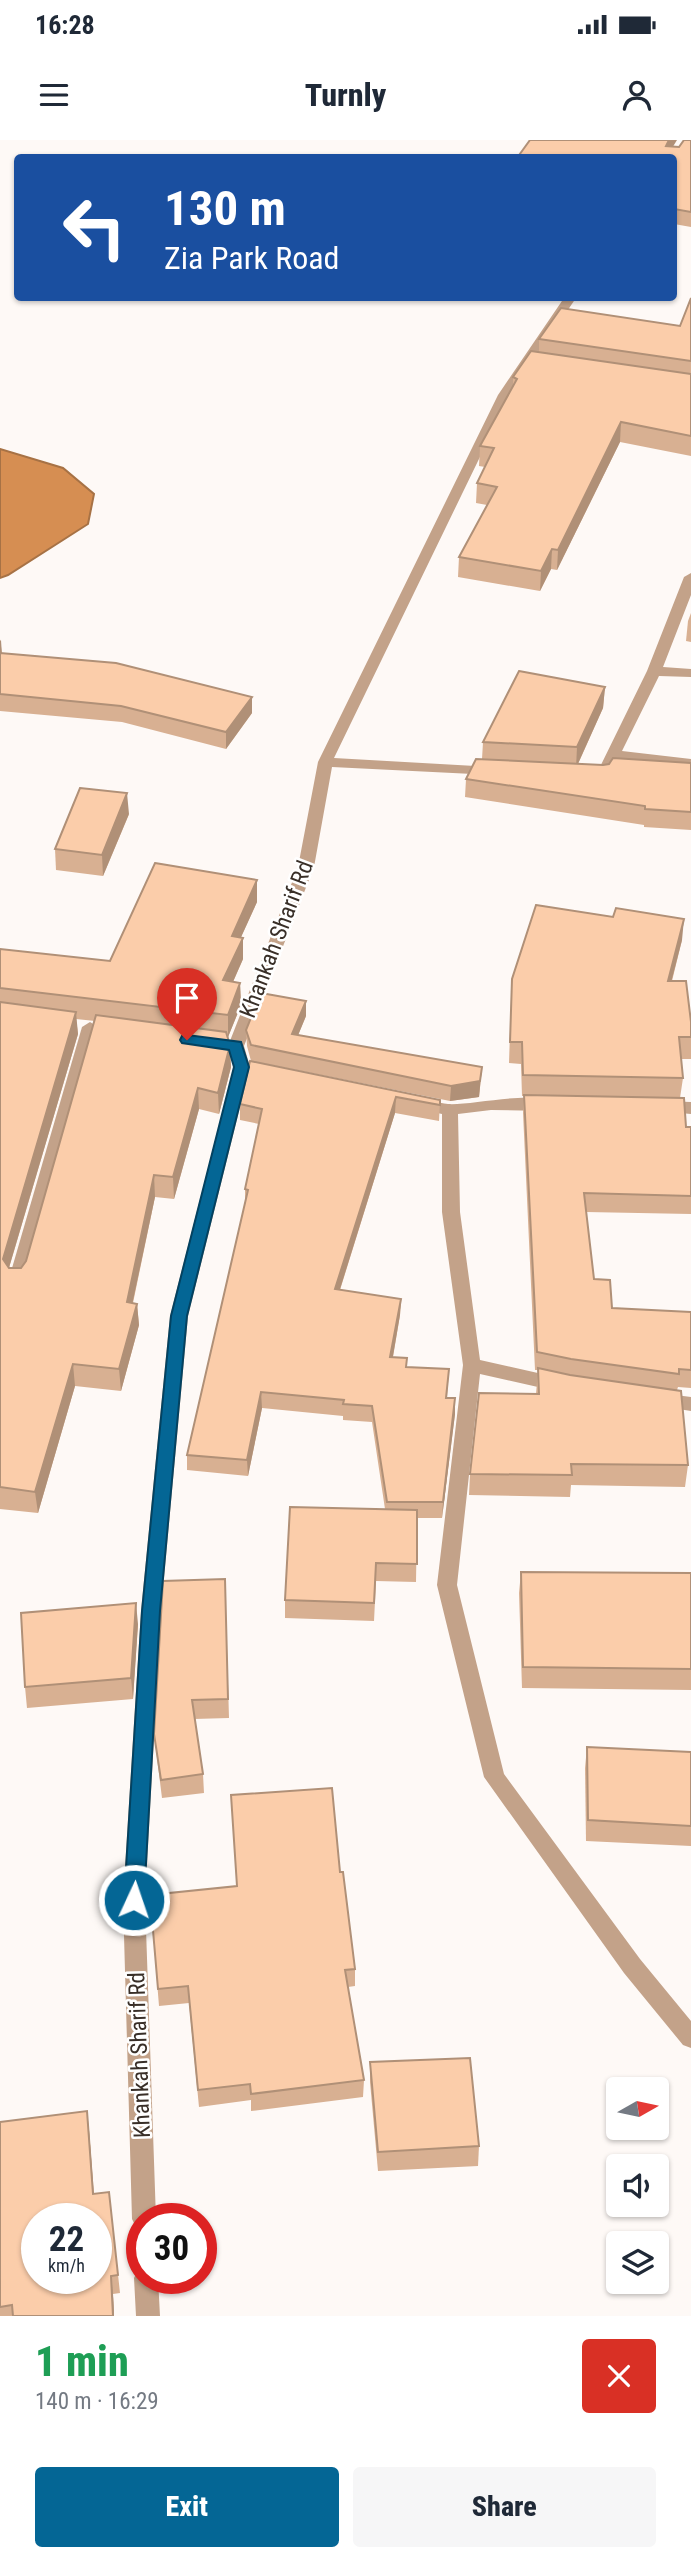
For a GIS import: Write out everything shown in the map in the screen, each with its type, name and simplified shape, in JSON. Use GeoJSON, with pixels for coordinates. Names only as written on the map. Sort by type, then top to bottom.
{"type":"FeatureCollection","features":[{"type":"Feature","properties":{"kind":"street","name":"Khankah Sharif Rd"},"geometry":{"type":"LineString","coordinates":[[143,2203],[134,1900],[151,1611],[179,1316],[248,1068],[229,1045],[306,867],[325,762],[504,396],[533,364],[568,301]]}},
{"type":"Feature","properties":{"kind":"street"},"geometry":{"type":"LineString","coordinates":[[575,776],[602,777],[654,671],[691,577]]}},
{"type":"Feature","properties":{"kind":"street"},"geometry":{"type":"LineString","coordinates":[[654,671],[691,673]]}},
{"type":"Feature","properties":{"kind":"street"},"geometry":{"type":"LineString","coordinates":[[614,754],[691,763]]}},
{"type":"Feature","properties":{"kind":"street"},"geometry":{"type":"LineString","coordinates":[[325,762],[505,772]]}},
{"type":"Feature","properties":{"kind":"street"},"geometry":{"type":"LineString","coordinates":[[17,1282],[90,1027]]}},
{"type":"Feature","properties":{"kind":"street"},"geometry":{"type":"LineString","coordinates":[[398,1099],[450,1110],[491,1104],[558,1105]]}},
{"type":"Feature","properties":{"kind":"street"},"geometry":{"type":"LineString","coordinates":[[651,1107],[691,1108]]}},
{"type":"Feature","properties":{"kind":"street"},"geometry":{"type":"LineString","coordinates":[[450,1110],[451,1212],[472,1366],[447,1586],[494,1777],[632,1966],[691,2038]]}},
{"type":"Feature","properties":{"kind":"street"},"geometry":{"type":"LineString","coordinates":[[472,1366],[582,1389]]}},
{"type":"Feature","properties":{"kind":"street"},"geometry":{"type":"LineString","coordinates":[[637,1396],[691,1404]]}},
{"type":"Feature","properties":{"kind":"street"},"geometry":{"type":"LineString","coordinates":[[147,2294],[148,2316]]}},
{"type":"Feature","properties":{"kind":"shaded area"},"geometry":{"type":"Polygon","coordinates":[[[0,449],[63,468],[94,494],[88,524],[0,578],[0,449]]]}},
{"type":"Feature","properties":{"kind":"building"},"geometry":{"type":"Polygon","coordinates":[[[530,140],[669,140],[666,146],[679,147],[684,140],[691,140],[691,212],[677,210],[677,154],[520,154],[530,140]]]}},
{"type":"Feature","properties":{"kind":"building"},"geometry":{"type":"Polygon","coordinates":[[[691,298],[691,361],[539,339],[561,308],[680,326],[691,298]]]}},
{"type":"Feature","properties":{"kind":"building"},"geometry":{"type":"Polygon","coordinates":[[[531,351],[691,374],[691,436],[621,422],[558,550],[552,549],[541,571],[459,557],[497,487],[477,483],[494,448],[480,446],[517,379],[513,377],[531,351]]]}},
{"type":"Feature","properties":{"kind":"building"},"geometry":{"type":"Polygon","coordinates":[[[0,653],[116,663],[252,697],[226,732],[121,706],[0,694],[0,653]]]}},
{"type":"Feature","properties":{"kind":"building"},"geometry":{"type":"Polygon","coordinates":[[[519,671],[605,687],[577,747],[483,742],[519,671]]]}},
{"type":"Feature","properties":{"kind":"building"},"geometry":{"type":"Polygon","coordinates":[[[613,758],[691,763],[691,812],[645,809],[645,806],[466,779],[476,759],[603,765],[609,764],[613,758]]]}},
{"type":"Feature","properties":{"kind":"building"},"geometry":{"type":"Polygon","coordinates":[[[80,788],[127,793],[102,855],[55,849],[80,788]]]}},
{"type":"Feature","properties":{"kind":"building"},"geometry":{"type":"Polygon","coordinates":[[[155,863],[257,880],[232,936],[243,938],[223,980],[240,983],[228,1015],[0,988],[0,949],[110,961],[155,863]]]}},
{"type":"Feature","properties":{"kind":"building"},"geometry":{"type":"Polygon","coordinates":[[[536,905],[613,917],[616,908],[684,919],[668,981],[686,981],[691,1037],[679,1037],[683,1078],[523,1075],[522,1042],[510,1042],[512,979],[536,905]]]}},
{"type":"Feature","properties":{"kind":"building"},"geometry":{"type":"Polygon","coordinates":[[[261,993],[306,1001],[292,1034],[482,1067],[480,1081],[451,1086],[251,1045],[246,1030],[261,993]]]}},
{"type":"Feature","properties":{"kind":"building"},"geometry":{"type":"Polygon","coordinates":[[[0,1002],[76,1012],[3,1259],[9,1268],[21,1268],[26,1261],[96,1015],[226,1032],[230,1045],[218,1093],[198,1088],[173,1177],[154,1175],[127,1302],[137,1304],[119,1369],[73,1364],[35,1492],[0,1487],[0,1002]]]}},
{"type":"Feature","properties":{"kind":"building"},"geometry":{"type":"Polygon","coordinates":[[[250,1061],[440,1100],[440,1105],[396,1097],[335,1289],[401,1299],[390,1357],[407,1358],[406,1367],[449,1369],[446,1398],[455,1398],[443,1502],[387,1502],[372,1406],[343,1404],[344,1400],[261,1392],[247,1460],[187,1455],[248,1190],[245,1189],[262,1109],[240,1104],[250,1061]]]}},
{"type":"Feature","properties":{"kind":"building"},"geometry":{"type":"Polygon","coordinates":[[[524,1095],[684,1098],[686,1127],[691,1127],[691,1196],[584,1193],[594,1279],[610,1280],[612,1308],[691,1312],[691,1370],[679,1369],[679,1374],[537,1352],[524,1095]]]}},
{"type":"Feature","properties":{"kind":"building"},"geometry":{"type":"Polygon","coordinates":[[[538,1368],[681,1391],[688,1465],[571,1464],[572,1475],[470,1474],[479,1393],[539,1394],[538,1368]]]}},
{"type":"Feature","properties":{"kind":"building"},"geometry":{"type":"Polygon","coordinates":[[[290,1507],[417,1510],[417,1564],[376,1563],[374,1603],[285,1600],[290,1507]]]}},
{"type":"Feature","properties":{"kind":"building"},"geometry":{"type":"Polygon","coordinates":[[[521,1572],[691,1573],[691,1669],[523,1667],[521,1572]]]}},
{"type":"Feature","properties":{"kind":"building"},"geometry":{"type":"Polygon","coordinates":[[[225,1579],[228,1699],[192,1700],[203,1774],[161,1780],[154,1734],[163,1581],[225,1579]]]}},
{"type":"Feature","properties":{"kind":"building"},"geometry":{"type":"Polygon","coordinates":[[[136,1603],[131,1678],[25,1687],[21,1613],[136,1603]]]}},
{"type":"Feature","properties":{"kind":"building"},"geometry":{"type":"Polygon","coordinates":[[[587,1747],[691,1752],[691,1826],[588,1820],[587,1747]]]}},
{"type":"Feature","properties":{"kind":"building"},"geometry":{"type":"Polygon","coordinates":[[[332,1788],[340,1872],[343,1872],[355,1969],[345,1970],[364,2080],[251,2094],[250,2084],[198,2090],[188,1986],[158,1989],[150,1895],[237,1886],[231,1795],[332,1788]]]}},
{"type":"Feature","properties":{"kind":"building"},"geometry":{"type":"Polygon","coordinates":[[[470,2058],[479,2146],[378,2152],[370,2062],[470,2058]]]}},
{"type":"Feature","properties":{"kind":"building"},"geometry":{"type":"Polygon","coordinates":[[[87,2111],[93,2194],[109,2192],[110,2203],[21,2203],[21,2294],[112,2294],[113,2316],[13,2316],[12,2305],[0,2307],[0,2122],[87,2111]]]}},
{"type":"Feature","properties":{"kind":"building"},"geometry":{"type":"Polygon","coordinates":[[[112,2220],[118,2275],[112,2276],[112,2220]]]}},
{"type":"Feature","properties":{"kind":"route"},"geometry":{"type":"LineString","coordinates":[[134,1900],[151,1611],[179,1316],[242,1067],[236,1046],[187,1040]]}}]}
